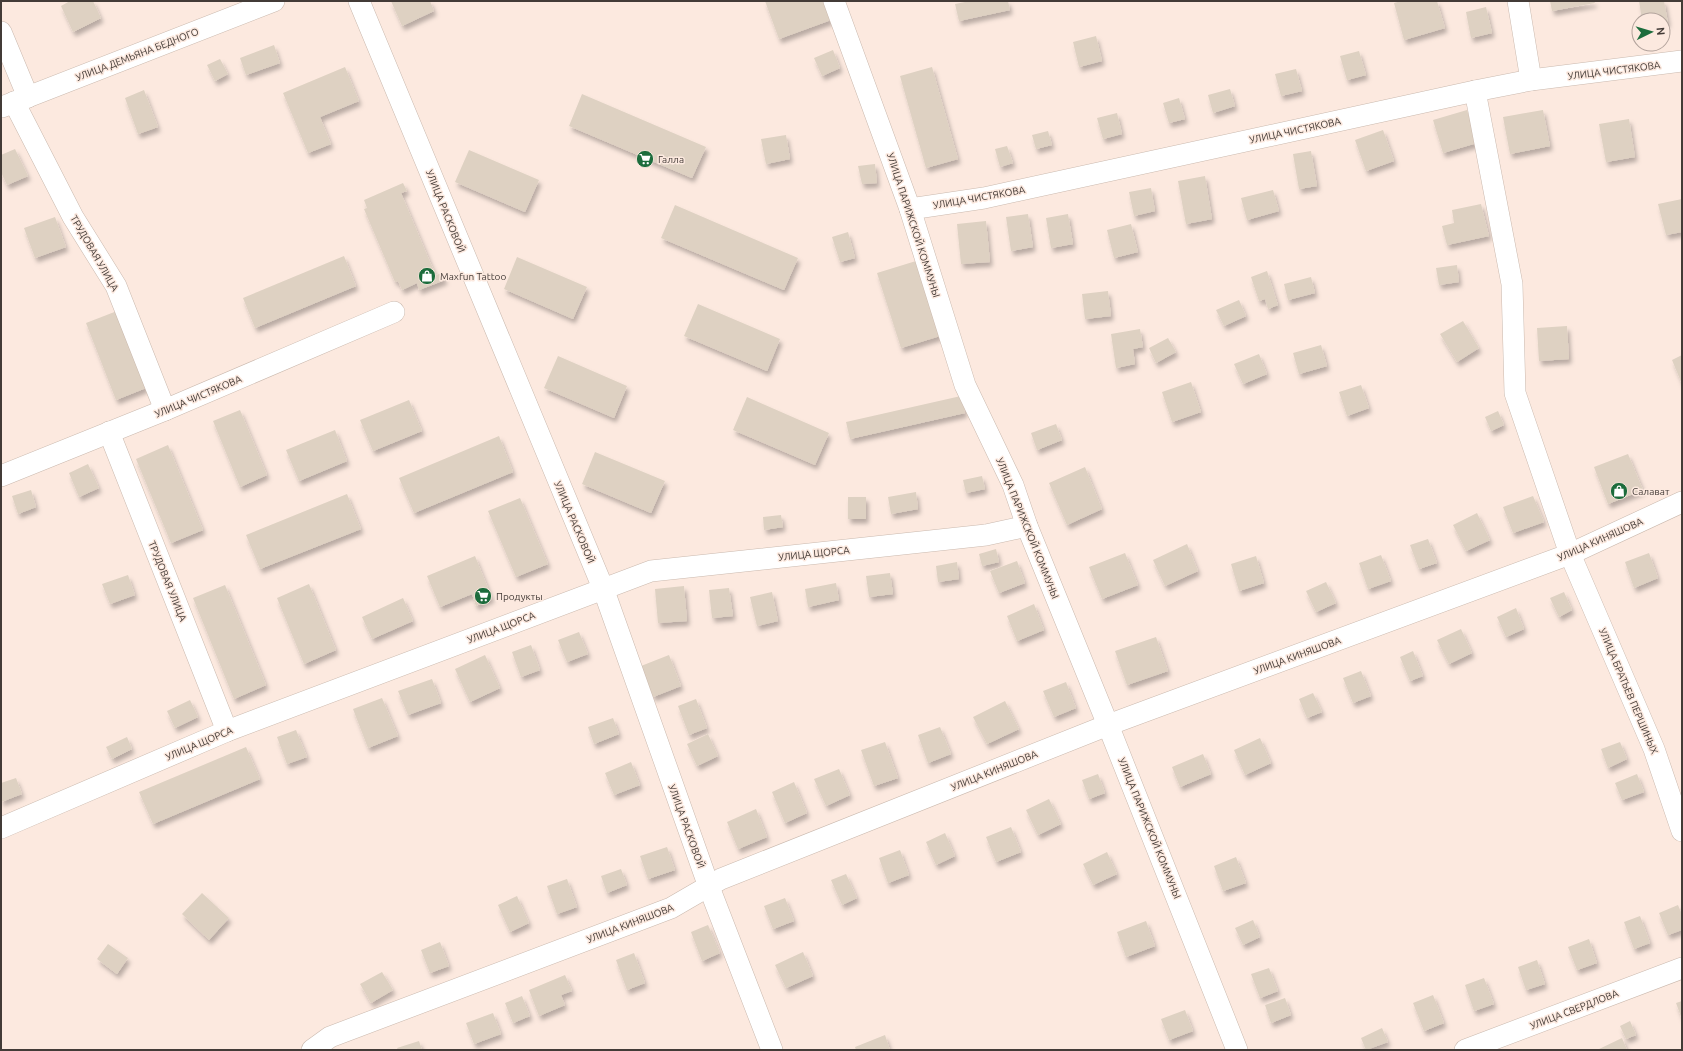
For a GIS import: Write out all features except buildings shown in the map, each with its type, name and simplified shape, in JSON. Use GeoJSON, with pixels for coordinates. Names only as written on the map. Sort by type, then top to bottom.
{"type":"FeatureCollection","features":[{"type":"Feature","properties":{"kind":"street","name":"УЛИЦА ДЕМЬЯНА БЕДНОГО"},"geometry":{"type":"LineString","coordinates":[[14,102],[274,1]]}},
{"type":"Feature","properties":{"kind":"street","name":"УЛИЦА РАСКОВОЙ"},"geometry":{"type":"LineString","coordinates":[[359,1],[603,588],[709,887],[772,1050]]}},
{"type":"Feature","properties":{"kind":"street","name":"УЛИЦА ПАРИЖСКОЙ КОММУНЫ"},"geometry":{"type":"LineString","coordinates":[[834,1],[910,209],[965,384],[1013,486],[1237,1050]]}},
{"type":"Feature","properties":{"kind":"street"},"geometry":{"type":"LineString","coordinates":[[1518,1],[1531,80]]}},
{"type":"Feature","properties":{"kind":"street","name":"ТРУДОВАЯ УЛИЦА"},"geometry":{"type":"LineString","coordinates":[[1,32],[14,102],[73,217],[116,286],[165,410]]}},
{"type":"Feature","properties":{"kind":"street","name":"УЛИЦА ЧИСТЯКОВА"},"geometry":{"type":"LineString","coordinates":[[910,209],[984,198],[1531,80],[1682,61]]}},
{"type":"Feature","properties":{"kind":"street","name":"УЛИЦА БРАТЬЕВ ПЕРШИНЫХ"},"geometry":{"type":"LineString","coordinates":[[1475,91],[1512,284],[1515,393],[1570,554],[1654,749],[1682,831]]}},
{"type":"Feature","properties":{"kind":"street","name":"УЛИЦА ЧИСТЯКОВА"},"geometry":{"type":"LineString","coordinates":[[1,476],[165,410],[394,312]]}},
{"type":"Feature","properties":{"kind":"street","name":"ТРУДОВАЯ УЛИЦА"},"geometry":{"type":"LineString","coordinates":[[109,432],[227,730]]}},
{"type":"Feature","properties":{"kind":"street","name":"УЛИЦА КИНЯШОВА"},"geometry":{"type":"LineString","coordinates":[[312,1050],[330,1037],[671,908],[722,879],[1108,725],[1570,554],[1682,502]]}},
{"type":"Feature","properties":{"kind":"street","name":"УЛИЦА ЩОРСА"},"geometry":{"type":"LineString","coordinates":[[1,828],[227,730],[651,571],[986,535],[1028,526]]}},
{"type":"Feature","properties":{"kind":"street","name":"УЛИЦА СВЕРДЛОВА"},"geometry":{"type":"LineString","coordinates":[[1465,1050],[1682,968]]}},
{"type":"Feature","properties":{"kind":"place","name":"Галла"},"geometry":{"type":"Point","coordinates":[645,159]}},
{"type":"Feature","properties":{"kind":"place","name":"Maxfun Tattoo"},"geometry":{"type":"Point","coordinates":[427,276]}},
{"type":"Feature","properties":{"kind":"place","name":"Салават"},"geometry":{"type":"Point","coordinates":[1619,491]}},
{"type":"Feature","properties":{"kind":"place","name":"Продукты"},"geometry":{"type":"Point","coordinates":[483,596]}}]}
